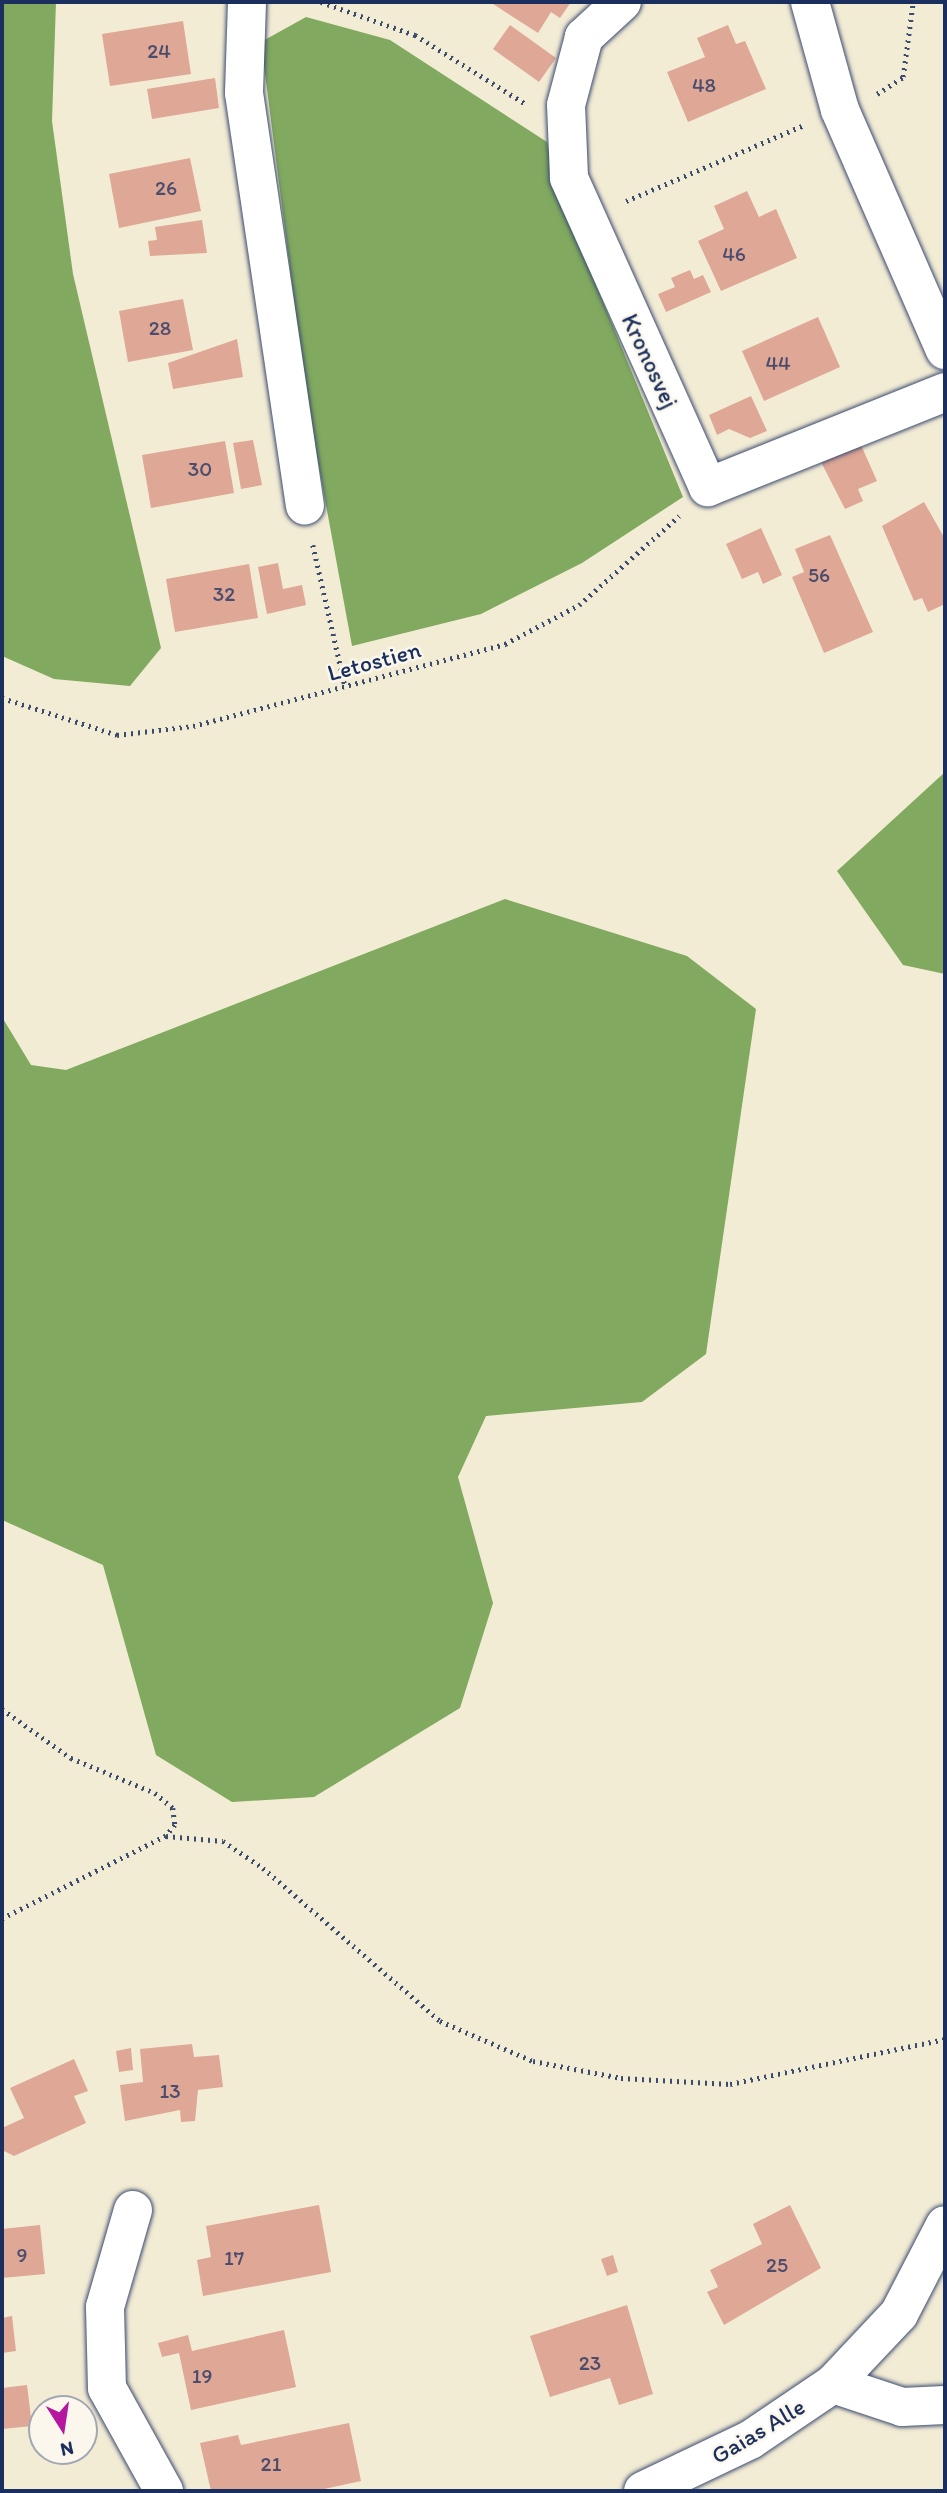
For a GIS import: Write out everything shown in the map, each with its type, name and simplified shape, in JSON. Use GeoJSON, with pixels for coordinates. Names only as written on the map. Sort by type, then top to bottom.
{"type":"FeatureCollection","features":[{"type":"Feature","properties":{"kind":"street"},"geometry":{"type":"LineString","coordinates":[[247,2],[244,93],[305,506]]}},
{"type":"Feature","properties":{"kind":"street","name":"Kronosvej"},"geometry":{"type":"LineString","coordinates":[[622,2],[584,37],[566,105],[569,178],[584,219],[708,487]]}},
{"type":"Feature","properties":{"kind":"street"},"geometry":{"type":"LineString","coordinates":[[810,2],[840,110],[945,350]]}},
{"type":"Feature","properties":{"kind":"street"},"geometry":{"type":"LineString","coordinates":[[708,487],[945,392]]}},
{"type":"Feature","properties":{"kind":"street"},"geometry":{"type":"LineString","coordinates":[[133,2210],[105,2307],[107,2388],[164,2491]]}},
{"type":"Feature","properties":{"kind":"street","name":"Gaias Alle"},"geometry":{"type":"LineString","coordinates":[[643,2491],[750,2440],[833,2384],[899,2314],[945,2225]]}},
{"type":"Feature","properties":{"kind":"street","name":"Gaias Alle"},"geometry":{"type":"LineString","coordinates":[[833,2384],[902,2407],[945,2405]]}},
{"type":"Feature","properties":{"kind":"path"},"geometry":{"type":"LineString","coordinates":[[321,2],[415,35],[567,132]]}},
{"type":"Feature","properties":{"kind":"path"},"geometry":{"type":"LineString","coordinates":[[584,219],[840,110],[903,77],[913,2]]}},
{"type":"Feature","properties":{"kind":"path","name":"Letostien"},"geometry":{"type":"LineString","coordinates":[[2,698],[117,735],[193,726],[505,644],[579,604],[708,487]]}},
{"type":"Feature","properties":{"kind":"path"},"geometry":{"type":"LineString","coordinates":[[305,506],[345,686]]}},
{"type":"Feature","properties":{"kind":"path"},"geometry":{"type":"LineString","coordinates":[[2,1709],[71,1758],[155,1793],[173,1808],[175,1825],[166,1836],[2,1919]]}},
{"type":"Feature","properties":{"kind":"path"},"geometry":{"type":"LineString","coordinates":[[166,1836],[223,1841],[263,1868],[440,2021],[533,2061],[621,2078],[730,2084],[945,2039]]}},
{"type":"Feature","properties":{"kind":"green space"},"geometry":{"type":"Polygon","coordinates":[[[2,2],[56,2],[52,121],[73,274],[161,648],[130,686],[54,679],[2,656],[2,2]]]}},
{"type":"Feature","properties":{"kind":"green space"},"geometry":{"type":"Polygon","coordinates":[[[306,17],[390,40],[547,142],[557,190],[683,497],[582,563],[481,614],[352,646],[307,402],[261,42],[306,17]]]}},
{"type":"Feature","properties":{"kind":"green space"},"geometry":{"type":"Polygon","coordinates":[[[945,772],[945,974],[903,965],[837,871],[945,772]]]}},
{"type":"Feature","properties":{"kind":"green space"},"geometry":{"type":"Polygon","coordinates":[[[505,899],[687,956],[756,1009],[706,1354],[642,1402],[486,1416],[458,1477],[493,1603],[460,1708],[314,1797],[232,1802],[156,1755],[103,1565],[2,1520],[2,1017],[31,1065],[66,1070],[505,899]]]}},
{"type":"Feature","properties":{"kind":"building"},"geometry":{"type":"Polygon","coordinates":[[[490,2],[571,2],[560,18],[551,12],[538,33],[490,2]]]}},
{"type":"Feature","properties":{"kind":"building"},"geometry":{"type":"Polygon","coordinates":[[[183,21],[191,74],[110,86],[102,34],[183,21]]]}},
{"type":"Feature","properties":{"kind":"building"},"geometry":{"type":"Polygon","coordinates":[[[510,25],[556,58],[539,82],[493,49],[510,25]]]}},
{"type":"Feature","properties":{"kind":"building"},"geometry":{"type":"Polygon","coordinates":[[[728,25],[736,44],[745,41],[766,89],[688,122],[667,72],[705,57],[697,38],[728,25]]]}},
{"type":"Feature","properties":{"kind":"building"},"geometry":{"type":"Polygon","coordinates":[[[215,78],[219,108],[152,119],[147,89],[215,78]]]}},
{"type":"Feature","properties":{"kind":"building"},"geometry":{"type":"Polygon","coordinates":[[[190,158],[201,211],[119,228],[109,174],[190,158]]]}},
{"type":"Feature","properties":{"kind":"building"},"geometry":{"type":"Polygon","coordinates":[[[747,191],[759,217],[776,209],[797,258],[721,291],[698,241],[724,229],[714,206],[747,191]]]}},
{"type":"Feature","properties":{"kind":"building"},"geometry":{"type":"Polygon","coordinates":[[[202,220],[207,253],[150,256],[148,241],[157,240],[155,227],[202,220]]]}},
{"type":"Feature","properties":{"kind":"building"},"geometry":{"type":"Polygon","coordinates":[[[690,270],[694,279],[703,275],[711,292],[666,312],[658,294],[675,287],[671,278],[690,270]]]}},
{"type":"Feature","properties":{"kind":"building"},"geometry":{"type":"Polygon","coordinates":[[[183,299],[193,350],[128,362],[119,311],[183,299]]]}},
{"type":"Feature","properties":{"kind":"building"},"geometry":{"type":"Polygon","coordinates":[[[818,317],[840,367],[764,401],[742,351],[818,317]]]}},
{"type":"Feature","properties":{"kind":"building"},"geometry":{"type":"Polygon","coordinates":[[[237,339],[243,377],[173,389],[168,363],[237,339]]]}},
{"type":"Feature","properties":{"kind":"building"},"geometry":{"type":"Polygon","coordinates":[[[751,396],[767,431],[750,438],[729,429],[717,435],[709,415],[751,396]]]}},
{"type":"Feature","properties":{"kind":"building"},"geometry":{"type":"Polygon","coordinates":[[[253,440],[262,485],[241,489],[233,443],[253,440]]]}},
{"type":"Feature","properties":{"kind":"building"},"geometry":{"type":"Polygon","coordinates":[[[225,441],[234,493],[151,508],[142,455],[225,441]]]}},
{"type":"Feature","properties":{"kind":"building"},"geometry":{"type":"Polygon","coordinates":[[[861,445],[877,481],[858,489],[863,501],[845,509],[821,462],[861,445]]]}},
{"type":"Feature","properties":{"kind":"building"},"geometry":{"type":"Polygon","coordinates":[[[924,502],[945,539],[945,604],[928,612],[922,598],[914,601],[882,526],[924,502]]]}},
{"type":"Feature","properties":{"kind":"building"},"geometry":{"type":"Polygon","coordinates":[[[761,528],[782,575],[763,584],[758,572],[742,579],[726,544],[761,528]]]}},
{"type":"Feature","properties":{"kind":"building"},"geometry":{"type":"Polygon","coordinates":[[[830,535],[873,632],[824,653],[792,577],[804,572],[795,549],[830,535]]]}},
{"type":"Feature","properties":{"kind":"building"},"geometry":{"type":"Polygon","coordinates":[[[278,563],[283,589],[302,585],[306,605],[267,614],[258,567],[278,563]]]}},
{"type":"Feature","properties":{"kind":"building"},"geometry":{"type":"Polygon","coordinates":[[[249,564],[258,618],[175,632],[166,579],[249,564]]]}},
{"type":"Feature","properties":{"kind":"building"},"geometry":{"type":"Polygon","coordinates":[[[192,2044],[194,2057],[219,2055],[223,2087],[198,2090],[195,2121],[181,2122],[180,2110],[125,2121],[120,2085],[143,2082],[140,2049],[192,2044]]]}},
{"type":"Feature","properties":{"kind":"building"},"geometry":{"type":"Polygon","coordinates":[[[131,2048],[133,2070],[119,2072],[116,2051],[131,2048]]]}},
{"type":"Feature","properties":{"kind":"building"},"geometry":{"type":"Polygon","coordinates":[[[74,2059],[88,2091],[74,2096],[86,2123],[14,2156],[2,2150],[2,2128],[24,2118],[10,2088],[74,2059]]]}},
{"type":"Feature","properties":{"kind":"building"},"geometry":{"type":"Polygon","coordinates":[[[319,2205],[331,2272],[203,2296],[197,2260],[211,2257],[206,2226],[319,2205]]]}},
{"type":"Feature","properties":{"kind":"building"},"geometry":{"type":"Polygon","coordinates":[[[790,2205],[821,2268],[724,2325],[707,2292],[718,2287],[710,2270],[762,2244],[753,2224],[790,2205]]]}},
{"type":"Feature","properties":{"kind":"building"},"geometry":{"type":"Polygon","coordinates":[[[40,2225],[45,2274],[2,2278],[2,2229],[40,2225]]]}},
{"type":"Feature","properties":{"kind":"building"},"geometry":{"type":"Polygon","coordinates":[[[613,2255],[618,2272],[607,2276],[601,2259],[613,2255]]]}},
{"type":"Feature","properties":{"kind":"building"},"geometry":{"type":"Polygon","coordinates":[[[627,2305],[653,2394],[619,2405],[610,2378],[550,2397],[530,2336],[627,2305]]]}},
{"type":"Feature","properties":{"kind":"building"},"geometry":{"type":"Polygon","coordinates":[[[12,2316],[16,2351],[2,2353],[2,2318],[12,2316]]]}},
{"type":"Feature","properties":{"kind":"building"},"geometry":{"type":"Polygon","coordinates":[[[284,2330],[296,2387],[191,2410],[179,2353],[162,2357],[158,2343],[188,2335],[192,2351],[284,2330]]]}},
{"type":"Feature","properties":{"kind":"building"},"geometry":{"type":"Polygon","coordinates":[[[27,2385],[28,2426],[2,2429],[2,2388],[27,2385]]]}},
{"type":"Feature","properties":{"kind":"building"},"geometry":{"type":"Polygon","coordinates":[[[349,2423],[361,2481],[315,2491],[211,2491],[200,2443],[238,2435],[241,2445],[349,2423]]]}}]}
